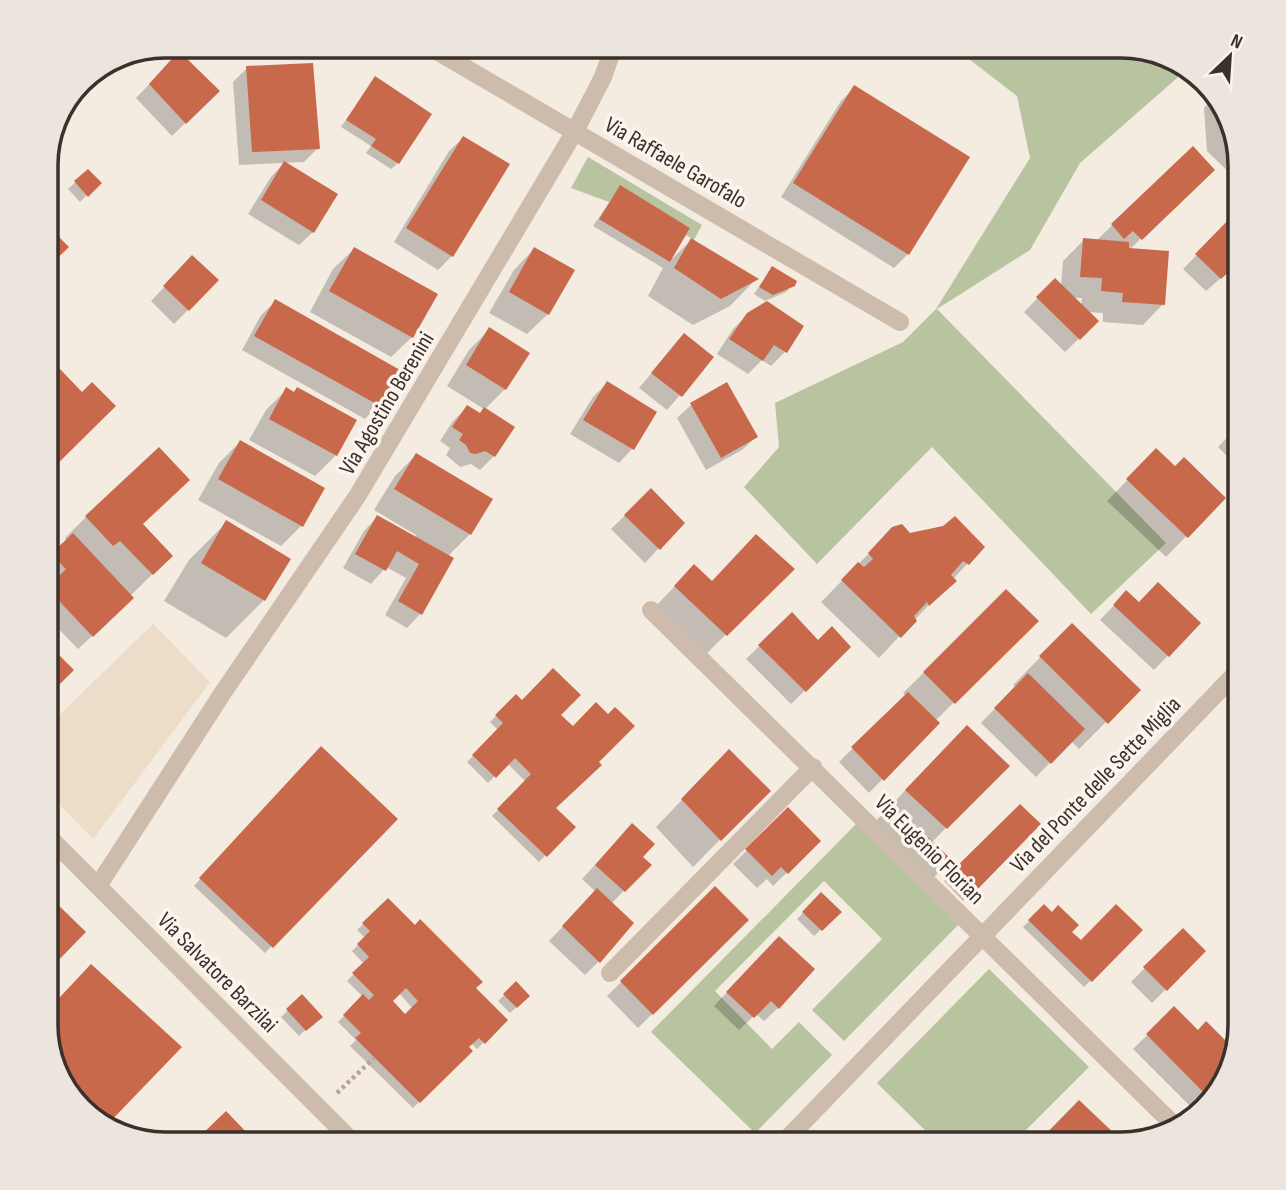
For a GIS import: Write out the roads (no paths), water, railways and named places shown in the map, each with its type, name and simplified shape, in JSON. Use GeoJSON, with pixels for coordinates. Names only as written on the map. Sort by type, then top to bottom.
{"type":"FeatureCollection","features":[{"type":"Feature","properties":{"kind":"street","name":"Via Raffaele Garofalo"},"geometry":{"type":"LineString","coordinates":[[449,58],[900,321]]}},
{"type":"Feature","properties":{"kind":"street","name":"Via Agostino Berenini"},"geometry":{"type":"LineString","coordinates":[[98,886],[377,465],[575,131],[599,86],[610,58]]}},
{"type":"Feature","properties":{"kind":"street","name":"Via Eugenio Florian"},"geometry":{"type":"LineString","coordinates":[[651,610],[1169,1120]]}},
{"type":"Feature","properties":{"kind":"street","name":"Via del Ponte delle Sette Miglia"},"geometry":{"type":"LineString","coordinates":[[794,1132],[1228,681]]}},
{"type":"Feature","properties":{"kind":"street"},"geometry":{"type":"LineString","coordinates":[[610,973],[813,767]]}},
{"type":"Feature","properties":{"kind":"street","name":"Via Salvatore Barzilai"},"geometry":{"type":"LineString","coordinates":[[58,846],[343,1132]]}}]}
